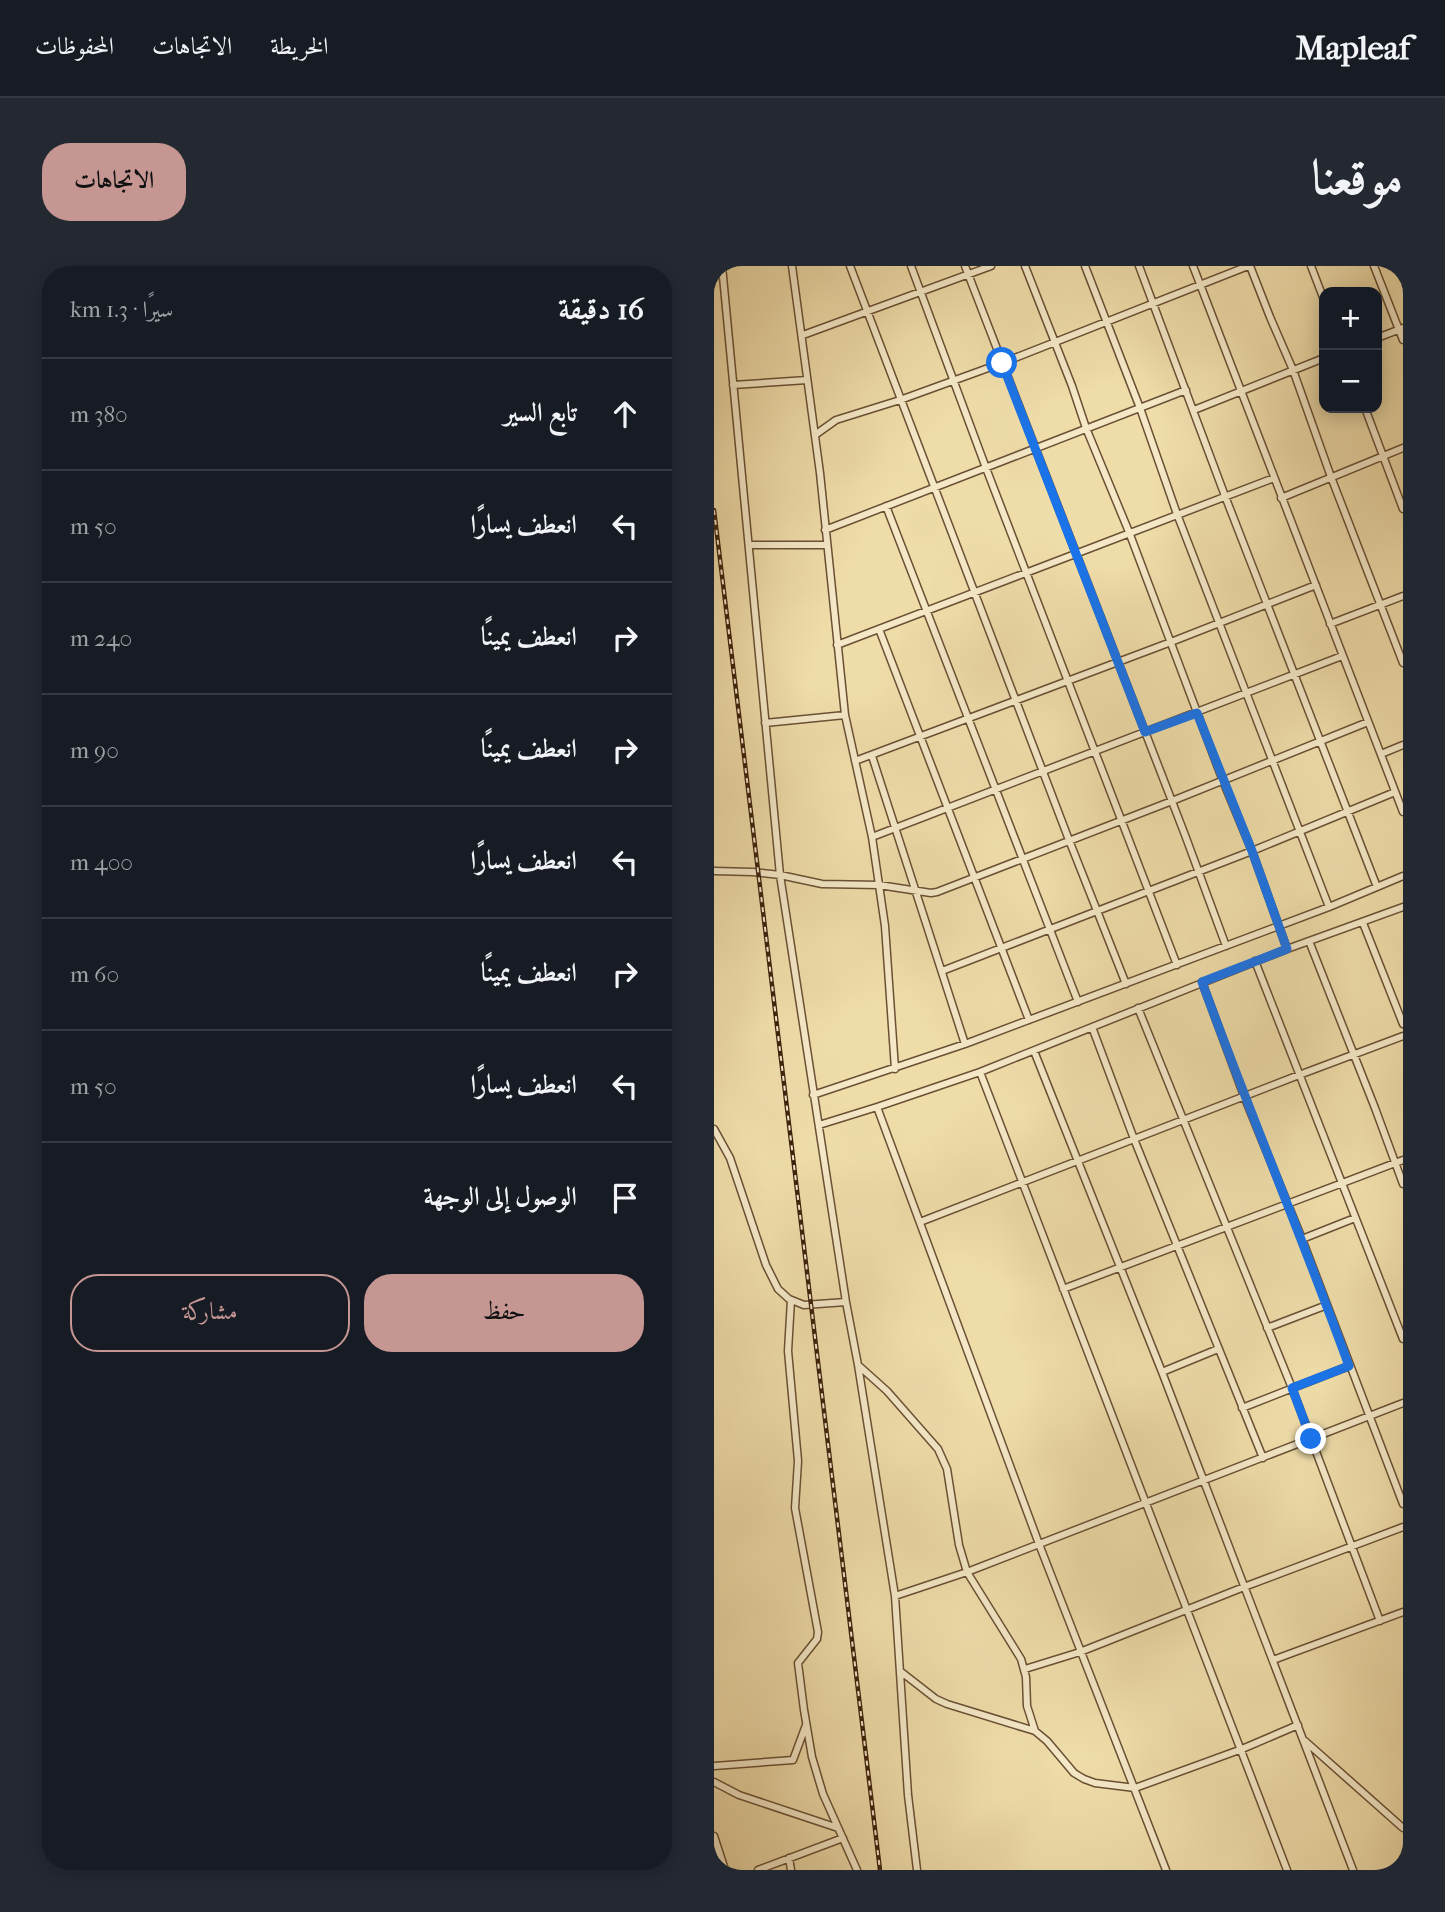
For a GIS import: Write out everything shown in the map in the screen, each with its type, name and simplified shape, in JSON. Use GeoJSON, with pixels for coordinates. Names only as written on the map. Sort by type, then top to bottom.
{"type":"FeatureCollection","features":[{"type":"Feature","properties":{"kind":"street"},"geometry":{"type":"LineString","coordinates":[[722,266],[780,875],[895,1596],[908,1795],[917,1870]]}},
{"type":"Feature","properties":{"kind":"street"},"geometry":{"type":"LineString","coordinates":[[792,266],[815,435],[845,715],[873,837],[885,926],[895,1069]]}},
{"type":"Feature","properties":{"kind":"street"},"geometry":{"type":"LineString","coordinates":[[850,266],[1125,984]]}},
{"type":"Feature","properties":{"kind":"street"},"geometry":{"type":"LineString","coordinates":[[911,266],[1177,965]]}},
{"type":"Feature","properties":{"kind":"street"},"geometry":{"type":"LineString","coordinates":[[965,266],[1226,946]]}},
{"type":"Feature","properties":{"kind":"street"},"geometry":{"type":"LineString","coordinates":[[803,335],[990,266]]}},
{"type":"Feature","properties":{"kind":"street"},"geometry":{"type":"LineString","coordinates":[[1025,266],[1252,851],[1287,949]]}},
{"type":"Feature","properties":{"kind":"street"},"geometry":{"type":"LineString","coordinates":[[1085,266],[1328,907]]}},
{"type":"Feature","properties":{"kind":"street"},"geometry":{"type":"LineString","coordinates":[[1139,266],[1377,887]]}},
{"type":"Feature","properties":{"kind":"street"},"geometry":{"type":"LineString","coordinates":[[1193,266],[1403,812]]}},
{"type":"Feature","properties":{"kind":"street"},"geometry":{"type":"LineString","coordinates":[[815,435],[836,420],[1002,363],[1249,266],[1293,370],[1403,663]]}},
{"type":"Feature","properties":{"kind":"street"},"geometry":{"type":"LineString","coordinates":[[1311,266],[1319,287]]}},
{"type":"Feature","properties":{"kind":"street"},"geometry":{"type":"LineString","coordinates":[[1374,266],[1401,329],[1403,340]]}},
{"type":"Feature","properties":{"kind":"street"},"geometry":{"type":"LineString","coordinates":[[1382,336],[1401,329]]}},
{"type":"Feature","properties":{"kind":"street"},"geometry":{"type":"LineString","coordinates":[[1194,410],[1319,360]]}},
{"type":"Feature","properties":{"kind":"street"},"geometry":{"type":"LineString","coordinates":[[733,386],[807,380]]}},
{"type":"Feature","properties":{"kind":"street"},"geometry":{"type":"LineString","coordinates":[[825,530],[1186,390]]}},
{"type":"Feature","properties":{"kind":"street"},"geometry":{"type":"LineString","coordinates":[[1367,413],[1403,509]]}},
{"type":"Feature","properties":{"kind":"street"},"geometry":{"type":"LineString","coordinates":[[1281,498],[1403,448]]}},
{"type":"Feature","properties":{"kind":"street"},"geometry":{"type":"LineString","coordinates":[[837,645],[1273,478]]}},
{"type":"Feature","properties":{"kind":"street"},"geometry":{"type":"LineString","coordinates":[[886,506],[1078,1002]]}},
{"type":"Feature","properties":{"kind":"street"},"geometry":{"type":"LineString","coordinates":[[750,545],[827,545]]}},
{"type":"Feature","properties":{"kind":"street"},"geometry":{"type":"LineString","coordinates":[[855,761],[1118,663],[1315,585]]}},
{"type":"Feature","properties":{"kind":"street"},"geometry":{"type":"LineString","coordinates":[[1330,624],[1403,596]]}},
{"type":"Feature","properties":{"kind":"street"},"geometry":{"type":"LineString","coordinates":[[879,629],[1029,1020]]}},
{"type":"Feature","properties":{"kind":"street"},"geometry":{"type":"LineString","coordinates":[[873,837],[1342,656]]}},
{"type":"Feature","properties":{"kind":"street"},"geometry":{"type":"LineString","coordinates":[[765,723],[845,715]]}},
{"type":"Feature","properties":{"kind":"street"},"geometry":{"type":"LineString","coordinates":[[714,871],[780,875],[821,884],[879,885],[937,892],[1368,722]]}},
{"type":"Feature","properties":{"kind":"street"},"geometry":{"type":"LineString","coordinates":[[1381,754],[1403,745]]}},
{"type":"Feature","properties":{"kind":"street"},"geometry":{"type":"LineString","coordinates":[[872,756],[965,1044]]}},
{"type":"Feature","properties":{"kind":"street"},"geometry":{"type":"LineString","coordinates":[[942,971],[1252,851],[1395,792]]}},
{"type":"Feature","properties":{"kind":"street"},"geometry":{"type":"LineString","coordinates":[[813,1095],[965,1044],[1177,965],[1403,876]]}},
{"type":"Feature","properties":{"kind":"street"},"geometry":{"type":"LineString","coordinates":[[819,1125],[980,1072],[1255,961],[1403,907]]}},
{"type":"Feature","properties":{"kind":"street"},"geometry":{"type":"LineString","coordinates":[[1363,923],[1403,1024]]}},
{"type":"Feature","properties":{"kind":"street"},"geometry":{"type":"LineString","coordinates":[[1309,941],[1403,1184]]}},
{"type":"Feature","properties":{"kind":"street"},"geometry":{"type":"LineString","coordinates":[[1255,961],[1403,1339]]}},
{"type":"Feature","properties":{"kind":"street"},"geometry":{"type":"LineString","coordinates":[[1202,982],[1403,1504]]}},
{"type":"Feature","properties":{"kind":"street"},"geometry":{"type":"LineString","coordinates":[[1138,1008],[1292,1388],[1380,1620]]}},
{"type":"Feature","properties":{"kind":"street"},"geometry":{"type":"LineString","coordinates":[[1092,1027],[1134,1139],[1263,1458]]}},
{"type":"Feature","properties":{"kind":"street"},"geometry":{"type":"LineString","coordinates":[[920,1222],[1403,1036]]}},
{"type":"Feature","properties":{"kind":"street"},"geometry":{"type":"LineString","coordinates":[[1034,1051],[1163,1372],[1353,1870]]}},
{"type":"Feature","properties":{"kind":"street"},"geometry":{"type":"LineString","coordinates":[[980,1072],[1287,1870]]}},
{"type":"Feature","properties":{"kind":"street"},"geometry":{"type":"LineString","coordinates":[[877,1107],[1039,1544],[1166,1870]]}},
{"type":"Feature","properties":{"kind":"street"},"geometry":{"type":"LineString","coordinates":[[714,1129],[730,1158],[766,1265],[778,1289],[791,1300],[804,1305],[846,1302]]}},
{"type":"Feature","properties":{"kind":"street"},"geometry":{"type":"LineString","coordinates":[[1063,1289],[1403,1160]]}},
{"type":"Feature","properties":{"kind":"street"},"geometry":{"type":"LineString","coordinates":[[1302,1239],[1355,1218]]}},
{"type":"Feature","properties":{"kind":"street"},"geometry":{"type":"LineString","coordinates":[[791,1300],[788,1351],[798,1461],[795,1508],[818,1632],[817,1639],[798,1663],[806,1724],[817,1774],[823,1794],[857,1870]]}},
{"type":"Feature","properties":{"kind":"street"},"geometry":{"type":"LineString","coordinates":[[1267,1328],[1327,1306]]}},
{"type":"Feature","properties":{"kind":"street"},"geometry":{"type":"LineString","coordinates":[[1163,1372],[1219,1349]]}},
{"type":"Feature","properties":{"kind":"street"},"geometry":{"type":"LineString","coordinates":[[858,1365],[887,1391],[938,1449],[947,1469],[959,1545],[967,1572],[1021,1659],[1025,1670],[1027,1706],[1035,1731]]}},
{"type":"Feature","properties":{"kind":"street"},"geometry":{"type":"LineString","coordinates":[[1242,1408],[1349,1366]]}},
{"type":"Feature","properties":{"kind":"street"},"geometry":{"type":"LineString","coordinates":[[895,1596],[967,1572],[1403,1403]]}},
{"type":"Feature","properties":{"kind":"street"},"geometry":{"type":"LineString","coordinates":[[1025,1670],[1080,1652],[1403,1527]]}},
{"type":"Feature","properties":{"kind":"street"},"geometry":{"type":"LineString","coordinates":[[1273,1660],[1403,1612]]}},
{"type":"Feature","properties":{"kind":"street"},"geometry":{"type":"LineString","coordinates":[[900,1671],[936,1699],[947,1704],[1035,1731],[1074,1773],[1095,1783],[1135,1788],[1242,1749],[1298,1725]]}},
{"type":"Feature","properties":{"kind":"street"},"geometry":{"type":"LineString","coordinates":[[714,1766],[793,1760],[806,1724]]}},
{"type":"Feature","properties":{"kind":"street"},"geometry":{"type":"LineString","coordinates":[[1304,1740],[1403,1828]]}},
{"type":"Feature","properties":{"kind":"street"},"geometry":{"type":"LineString","coordinates":[[714,1782],[739,1795],[838,1828]]}},
{"type":"Feature","properties":{"kind":"street"},"geometry":{"type":"LineString","coordinates":[[714,1836],[725,1870]]}},
{"type":"Feature","properties":{"kind":"street"},"geometry":{"type":"LineString","coordinates":[[758,1870],[843,1838]]}},
{"type":"Feature","properties":{"kind":"street"},"geometry":{"type":"LineString","coordinates":[[789,1858],[790,1870]]}},
{"type":"Feature","properties":{"kind":"railway"},"geometry":{"type":"LineString","coordinates":[[714,510],[880,1870]]}},
{"type":"Feature","properties":{"kind":"route"},"geometry":{"type":"LineString","coordinates":[[1002,363],[1145,732],[1197,713],[1252,851],[1287,949],[1202,982],[1349,1366],[1292,1388],[1311,1439]]}}]}
